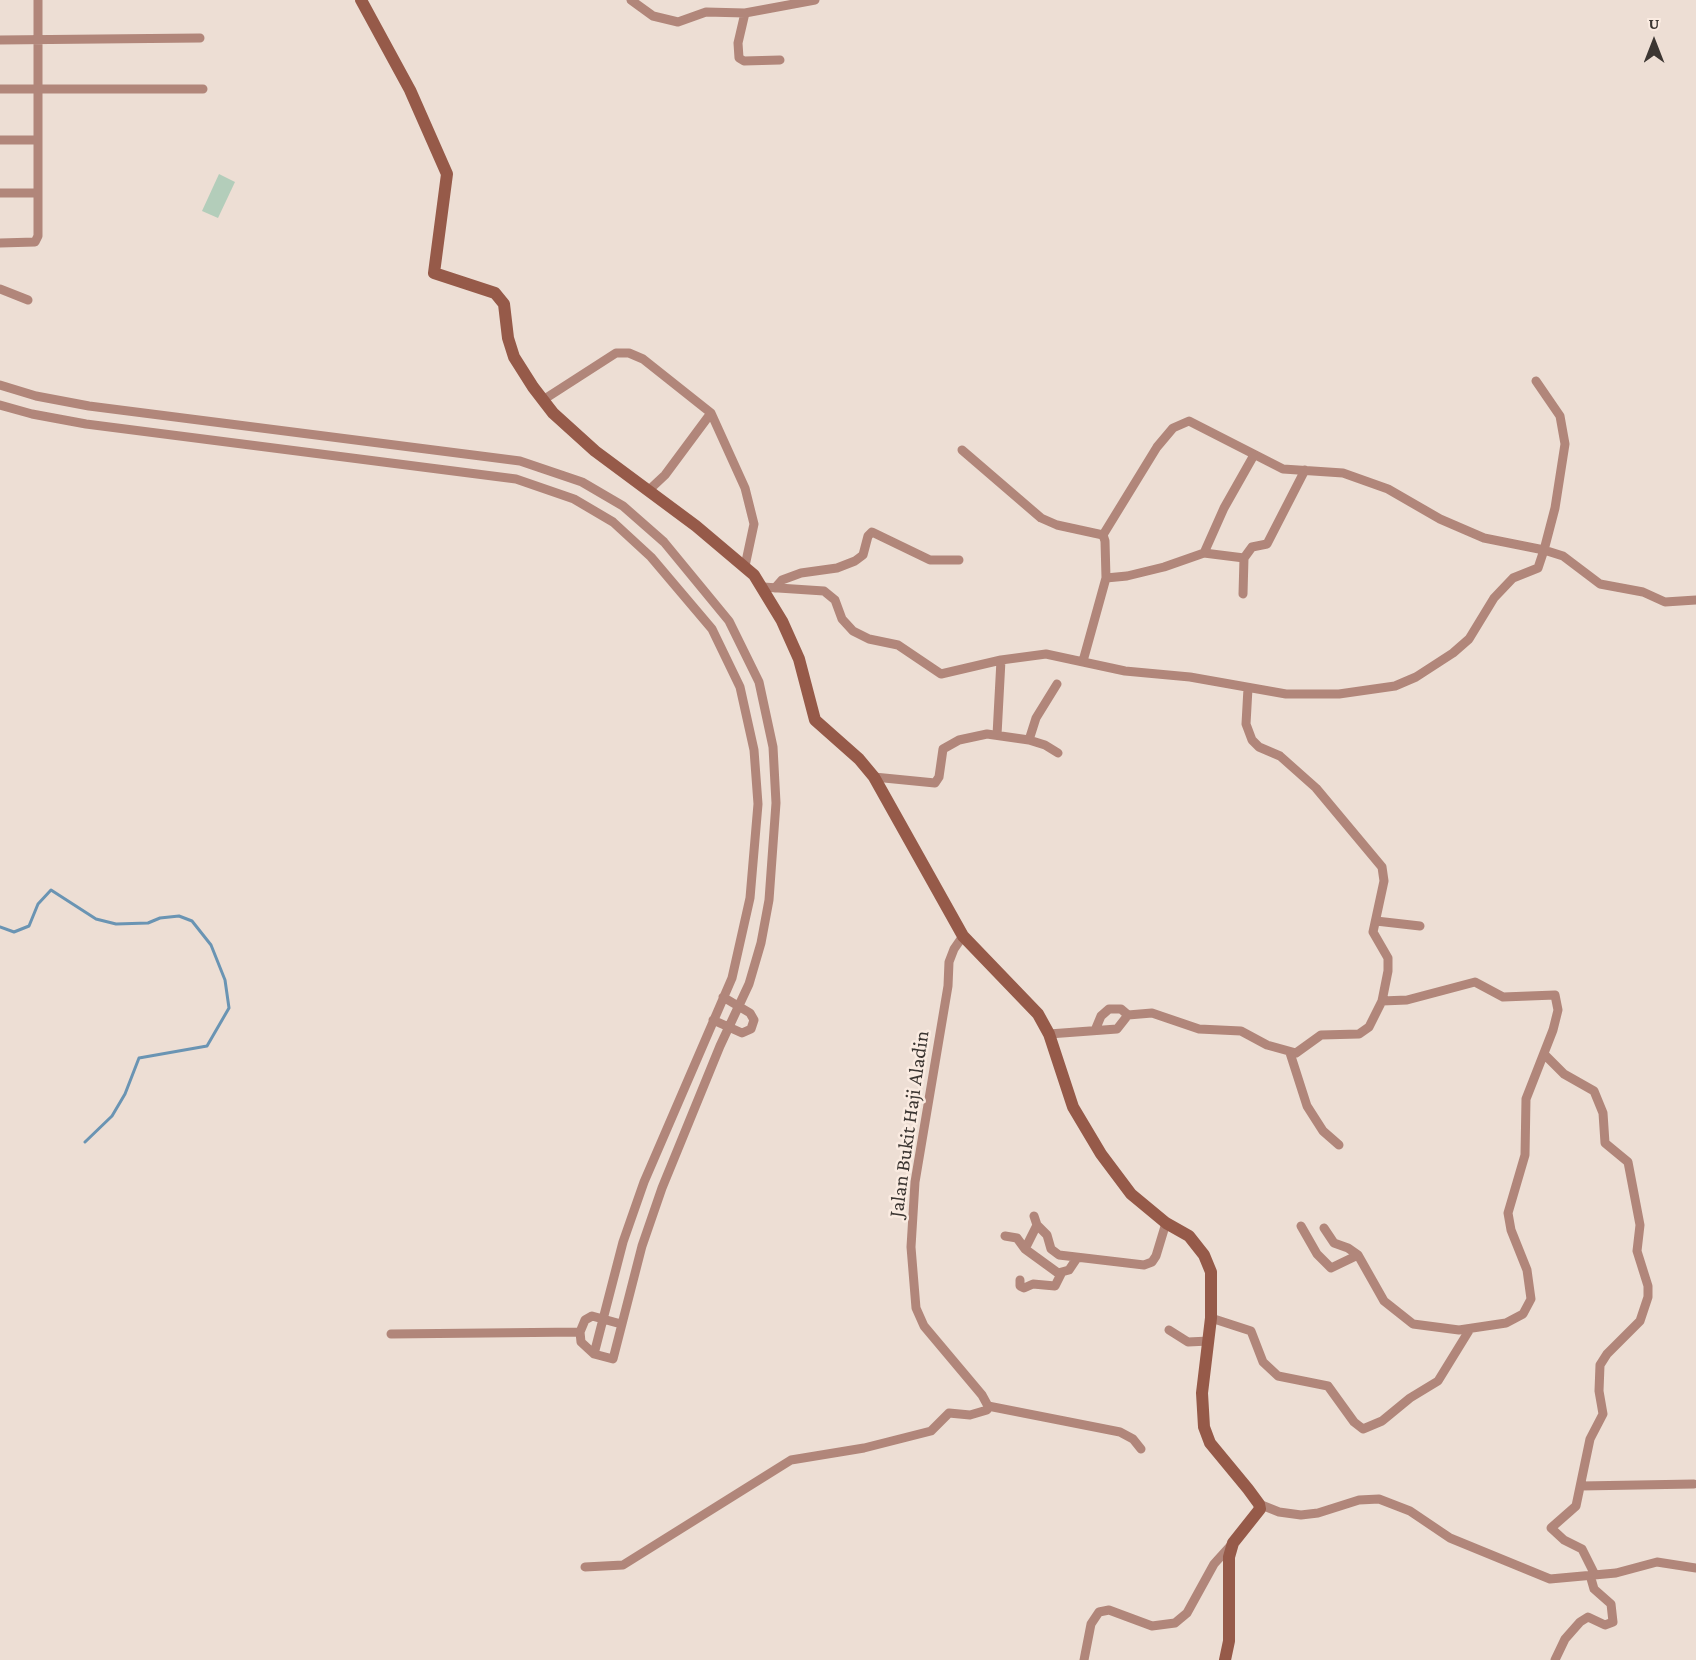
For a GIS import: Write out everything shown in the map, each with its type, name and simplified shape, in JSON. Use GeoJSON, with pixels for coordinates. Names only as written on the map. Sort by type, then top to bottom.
{"type":"FeatureCollection","features":[{"type":"Feature","properties":{"kind":"street"},"geometry":{"type":"LineString","coordinates":[[0,243],[35,242],[38,236],[38,0]]}},
{"type":"Feature","properties":{"kind":"street"},"geometry":{"type":"LineString","coordinates":[[361,0],[410,90],[447,174],[434,273],[485,288],[501,298],[511,349],[543,400],[567,427],[745,566],[769,588],[799,659],[815,720],[859,759],[874,777],[963,936],[1003,980],[1031,1004],[1049,1034],[1072,1107],[1101,1154],[1131,1194],[1166,1222],[1189,1236],[1208,1264],[1211,1272],[1211,1318],[1202,1393],[1204,1427],[1220,1457],[1259,1504],[1279,1512],[1301,1515],[1318,1513],[1359,1500],[1378,1499],[1410,1511],[1450,1538],[1550,1579],[1616,1573],[1657,1562],[1696,1568]]}},
{"type":"Feature","properties":{"kind":"street"},"geometry":{"type":"LineString","coordinates":[[631,0],[653,16],[666,21],[678,22],[716,10],[746,13],[815,0]]}},
{"type":"Feature","properties":{"kind":"street"},"geometry":{"type":"LineString","coordinates":[[746,13],[737,53],[739,58],[744,61],[780,60]]}},
{"type":"Feature","properties":{"kind":"street"},"geometry":{"type":"LineString","coordinates":[[0,40],[201,38]]}},
{"type":"Feature","properties":{"kind":"street"},"geometry":{"type":"LineString","coordinates":[[0,89],[203,89]]}},
{"type":"Feature","properties":{"kind":"street"},"geometry":{"type":"LineString","coordinates":[[0,140],[38,140]]}},
{"type":"Feature","properties":{"kind":"street"},"geometry":{"type":"LineString","coordinates":[[0,193],[38,193]]}},
{"type":"Feature","properties":{"kind":"street"},"geometry":{"type":"LineString","coordinates":[[0,290],[28,300]]}},
{"type":"Feature","properties":{"kind":"street"},"geometry":{"type":"LineString","coordinates":[[543,400],[616,353],[629,353],[643,358],[711,413],[745,488],[754,524],[745,566]]}},
{"type":"Feature","properties":{"kind":"street"},"geometry":{"type":"LineString","coordinates":[[769,588],[824,591],[836,600],[842,620],[853,631],[869,639],[898,645],[941,674],[1001,660],[1046,654],[1144,675],[1190,677],[1274,693],[1332,694],[1403,683],[1446,658],[1469,639],[1494,598],[1513,578],[1538,568],[1555,508],[1565,444],[1560,416],[1536,381]]}},
{"type":"Feature","properties":{"kind":"street"},"geometry":{"type":"LineString","coordinates":[[0,385],[36,396],[128,410],[520,461],[582,482],[623,506],[664,542],[729,621],[759,682],[773,747],[776,803],[769,900],[761,943],[749,984],[662,1188],[642,1246],[613,1359],[594,1354],[581,1342],[580,1332],[585,1320],[592,1317],[603,1318],[621,1324]]}},
{"type":"Feature","properties":{"kind":"street"},"geometry":{"type":"LineString","coordinates":[[0,405],[32,414],[127,429],[516,479],[574,499],[613,522],[651,557],[712,629],[740,687],[754,750],[758,804],[750,898],[732,978],[644,1182],[623,1242],[594,1354]]}},
{"type":"Feature","properties":{"kind":"street"},"geometry":{"type":"LineString","coordinates":[[127,429],[128,410]]}},
{"type":"Feature","properties":{"kind":"street"},"geometry":{"type":"LineString","coordinates":[[649,490],[664,476],[711,413]]}},
{"type":"Feature","properties":{"kind":"street"},"geometry":{"type":"LineString","coordinates":[[158,414],[158,433]]}},
{"type":"Feature","properties":{"kind":"street"},"geometry":{"type":"LineString","coordinates":[[1083,661],[1106,578],[1103,535],[1157,447],[1173,428],[1189,421],[1282,469],[1337,472],[1361,479],[1388,489],[1440,519],[1484,538],[1563,556],[1582,573],[1600,584],[1643,592],[1665,602],[1696,600]]}},
{"type":"Feature","properties":{"kind":"street"},"geometry":{"type":"LineString","coordinates":[[962,450],[1041,518],[1057,525],[1103,535]]}},
{"type":"Feature","properties":{"kind":"street"},"geometry":{"type":"LineString","coordinates":[[1204,553],[1224,508],[1254,455]]}},
{"type":"Feature","properties":{"kind":"street"},"geometry":{"type":"LineString","coordinates":[[1243,594],[1244,558],[1252,547],[1267,544],[1305,470]]}},
{"type":"Feature","properties":{"kind":"street"},"geometry":{"type":"LineString","coordinates":[[769,588],[801,573],[837,568],[855,561],[863,555],[868,536],[872,532],[930,560],[959,560]]}},
{"type":"Feature","properties":{"kind":"street"},"geometry":{"type":"LineString","coordinates":[[1106,578],[1127,576],[1164,567],[1204,553],[1244,558]]}},
{"type":"Feature","properties":{"kind":"street"},"geometry":{"type":"LineString","coordinates":[[997,735],[1001,660]]}},
{"type":"Feature","properties":{"kind":"street"},"geometry":{"type":"LineString","coordinates":[[1029,740],[1036,718],[1057,684]]}},
{"type":"Feature","properties":{"kind":"street"},"geometry":{"type":"LineString","coordinates":[[1096,1028],[1101,1016],[1109,1009],[1121,1009],[1128,1014],[1152,1013],[1199,1029],[1241,1031],[1290,1053],[1301,1051],[1321,1035],[1365,1032],[1382,1001],[1389,964],[1373,932],[1384,881],[1382,867],[1310,783],[1280,756],[1259,747],[1252,740],[1245,724],[1248,688]]}},
{"type":"Feature","properties":{"kind":"street"},"geometry":{"type":"LineString","coordinates":[[874,777],[935,783],[939,777],[941,753],[952,742],[969,737],[997,735],[1029,740],[1045,745],[1058,753]]}},
{"type":"Feature","properties":{"kind":"street"},"geometry":{"type":"LineString","coordinates":[[1376,921],[1420,926]]}},
{"type":"Feature","properties":{"kind":"street","name":"Jalan Bukit Haji Aladin"},"geometry":{"type":"LineString","coordinates":[[963,936],[949,962],[948,987],[915,1182],[911,1247],[916,1308],[924,1326],[988,1406]]}},
{"type":"Feature","properties":{"kind":"street"},"geometry":{"type":"LineString","coordinates":[[1324,1228],[1334,1243],[1358,1255],[1384,1300],[1413,1324],[1430,1328],[1470,1329],[1506,1323],[1518,1318],[1528,1308],[1532,1299],[1527,1270],[1511,1230],[1508,1213],[1524,1155],[1526,1099],[1558,1010],[1556,995],[1503,997],[1474,982],[1407,1000],[1382,1001]]}},
{"type":"Feature","properties":{"kind":"street"},"geometry":{"type":"LineString","coordinates":[[713,1020],[742,1033],[751,1029],[754,1020],[739,1005],[723,997]]}},
{"type":"Feature","properties":{"kind":"street"},"geometry":{"type":"LineString","coordinates":[[1049,1034],[1096,1028],[1120,1028],[1128,1014]]}},
{"type":"Feature","properties":{"kind":"street"},"geometry":{"type":"LineString","coordinates":[[1290,1053],[1307,1106],[1323,1131],[1339,1145]]}},
{"type":"Feature","properties":{"kind":"street"},"geometry":{"type":"LineString","coordinates":[[1544,1054],[1564,1074],[1594,1091],[1600,1101],[1605,1143],[1628,1162],[1640,1225],[1637,1251],[1648,1286],[1648,1297],[1640,1321],[1607,1354],[1600,1365],[1599,1391],[1603,1414],[1601,1422],[1590,1439],[1576,1506],[1554,1523],[1551,1530],[1582,1549],[1592,1575],[1594,1589],[1611,1602],[1613,1622],[1605,1625],[1588,1617],[1580,1622],[1565,1639],[1555,1660]]}},
{"type":"Feature","properties":{"kind":"street"},"geometry":{"type":"LineString","coordinates":[[1025,1248],[1036,1221],[1047,1235],[1049,1245],[1055,1253],[1077,1258],[1148,1264],[1156,1256],[1166,1222]]}},
{"type":"Feature","properties":{"kind":"street"},"geometry":{"type":"LineString","coordinates":[[1301,1226],[1317,1254],[1332,1268],[1358,1255]]}},
{"type":"Feature","properties":{"kind":"street"},"geometry":{"type":"LineString","coordinates":[[1005,1236],[1014,1236],[1025,1248],[1061,1274]]}},
{"type":"Feature","properties":{"kind":"street"},"geometry":{"type":"LineString","coordinates":[[1020,1280],[1020,1286],[1024,1288],[1033,1284],[1055,1286],[1061,1274],[1069,1270],[1077,1258]]}},
{"type":"Feature","properties":{"kind":"street"},"geometry":{"type":"LineString","coordinates":[[1211,1318],[1251,1331],[1263,1362],[1278,1376],[1328,1386],[1354,1422],[1363,1429],[1382,1422],[1410,1398],[1438,1381],[1470,1329]]}},
{"type":"Feature","properties":{"kind":"street"},"geometry":{"type":"LineString","coordinates":[[1169,1330],[1188,1342],[1209,1341]]}},
{"type":"Feature","properties":{"kind":"street"},"geometry":{"type":"LineString","coordinates":[[391,1335],[580,1332]]}},
{"type":"Feature","properties":{"kind":"street"},"geometry":{"type":"LineString","coordinates":[[585,1568],[623,1565],[791,1460],[864,1448],[931,1431],[949,1413],[982,1413],[988,1406],[1000,1410],[1063,1419],[1120,1432],[1133,1439],[1141,1449]]}},
{"type":"Feature","properties":{"kind":"street"},"geometry":{"type":"LineString","coordinates":[[1581,1486],[1694,1484]]}},
{"type":"Feature","properties":{"kind":"street"},"geometry":{"type":"LineString","coordinates":[[1084,1660],[1090,1624],[1098,1612],[1109,1610],[1152,1626],[1175,1623],[1187,1613],[1214,1564],[1257,1515],[1259,1504]]}},
{"type":"Feature","properties":{"kind":"street"},"geometry":{"type":"LineString","coordinates":[[1225,1660],[1229,1641],[1227,1575],[1233,1543]]}},
{"type":"Feature","properties":{"kind":"green space"},"geometry":{"type":"Polygon","coordinates":[[[219,174],[235,182],[218,218],[202,211],[219,174]]]}},
{"type":"Feature","properties":{"kind":"waterway"},"geometry":{"type":"LineString","coordinates":[[0,927],[14,932],[29,926],[38,904],[51,890],[96,919],[116,924],[148,923],[160,918],[179,916],[192,921],[211,945],[225,980],[229,1008],[207,1046],[139,1058],[125,1094],[112,1116],[85,1142]]}}]}
